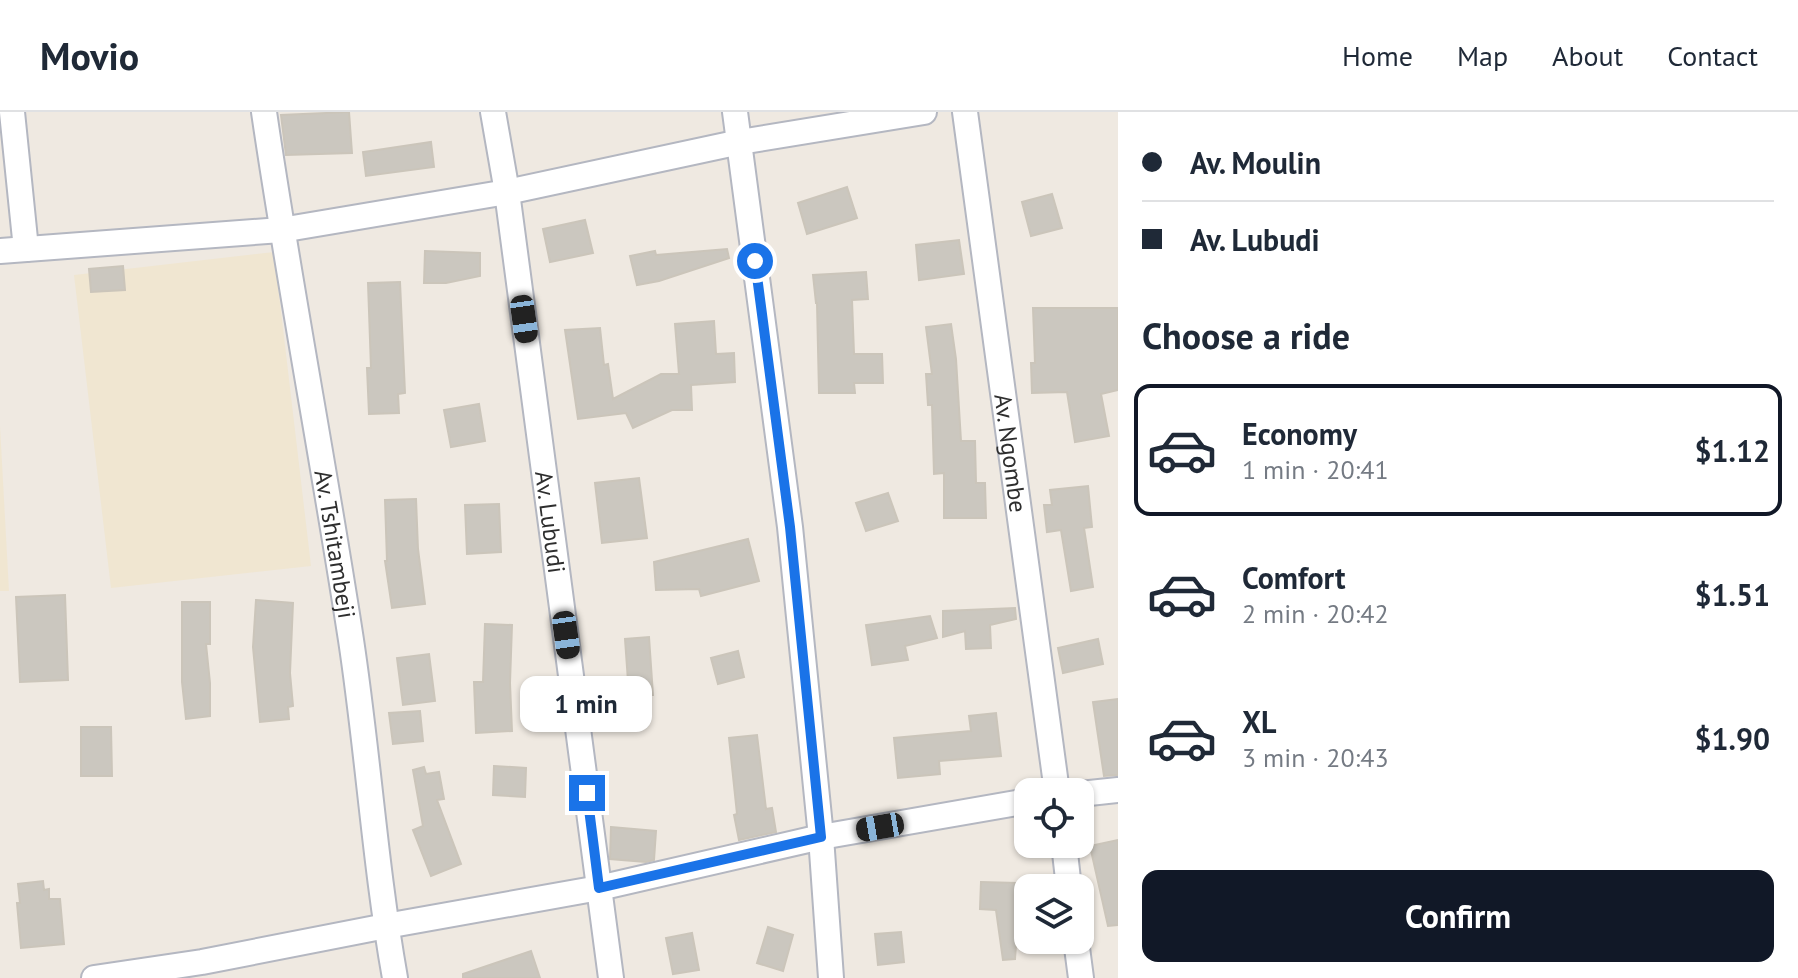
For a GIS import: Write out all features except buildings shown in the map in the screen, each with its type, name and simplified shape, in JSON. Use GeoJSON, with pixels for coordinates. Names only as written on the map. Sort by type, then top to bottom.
{"type":"FeatureCollection","features":[{"type":"Feature","properties":{"kind":"street"},"geometry":{"type":"LineString","coordinates":[[12,112],[26,249]]}},
{"type":"Feature","properties":{"kind":"street","name":"Av. Tshitambeji"},"geometry":{"type":"LineString","coordinates":[[264,112],[351,642],[395,978]]}},
{"type":"Feature","properties":{"kind":"street","name":"Av. Lubudi"},"geometry":{"type":"LineString","coordinates":[[493,112],[507,192],[611,978]]}},
{"type":"Feature","properties":{"kind":"street"},"geometry":{"type":"LineString","coordinates":[[735,112],[790,527],[821,837],[831,978]]}},
{"type":"Feature","properties":{"kind":"street"},"geometry":{"type":"LineString","coordinates":[[0,251],[281,230],[507,192],[740,142],[924,112]]}},
{"type":"Feature","properties":{"kind":"street","name":"Av. Ngombe"},"geometry":{"type":"LineString","coordinates":[[965,112],[1055,778]]}},
{"type":"Feature","properties":{"kind":"street"},"geometry":{"type":"LineString","coordinates":[[1094,793],[1118,790]]}},
{"type":"Feature","properties":{"kind":"street"},"geometry":{"type":"LineString","coordinates":[[107,977],[599,888],[821,837],[1014,803]]}},
{"type":"Feature","properties":{"kind":"street"},"geometry":{"type":"LineString","coordinates":[[1078,954],[1081,978]]}},
{"type":"Feature","properties":{"kind":"shaded area"},"geometry":{"type":"Polygon","coordinates":[[[274,252],[311,566],[111,588],[74,275],[274,252]]]}},
{"type":"Feature","properties":{"kind":"shaded area"},"geometry":{"type":"Polygon","coordinates":[[[0,426],[9,591],[0,591],[0,426]]]}},
{"type":"Feature","properties":{"kind":"route"},"geometry":{"type":"LineString","coordinates":[[587,793],[599,888],[821,837],[790,527],[755,261]]}}]}
